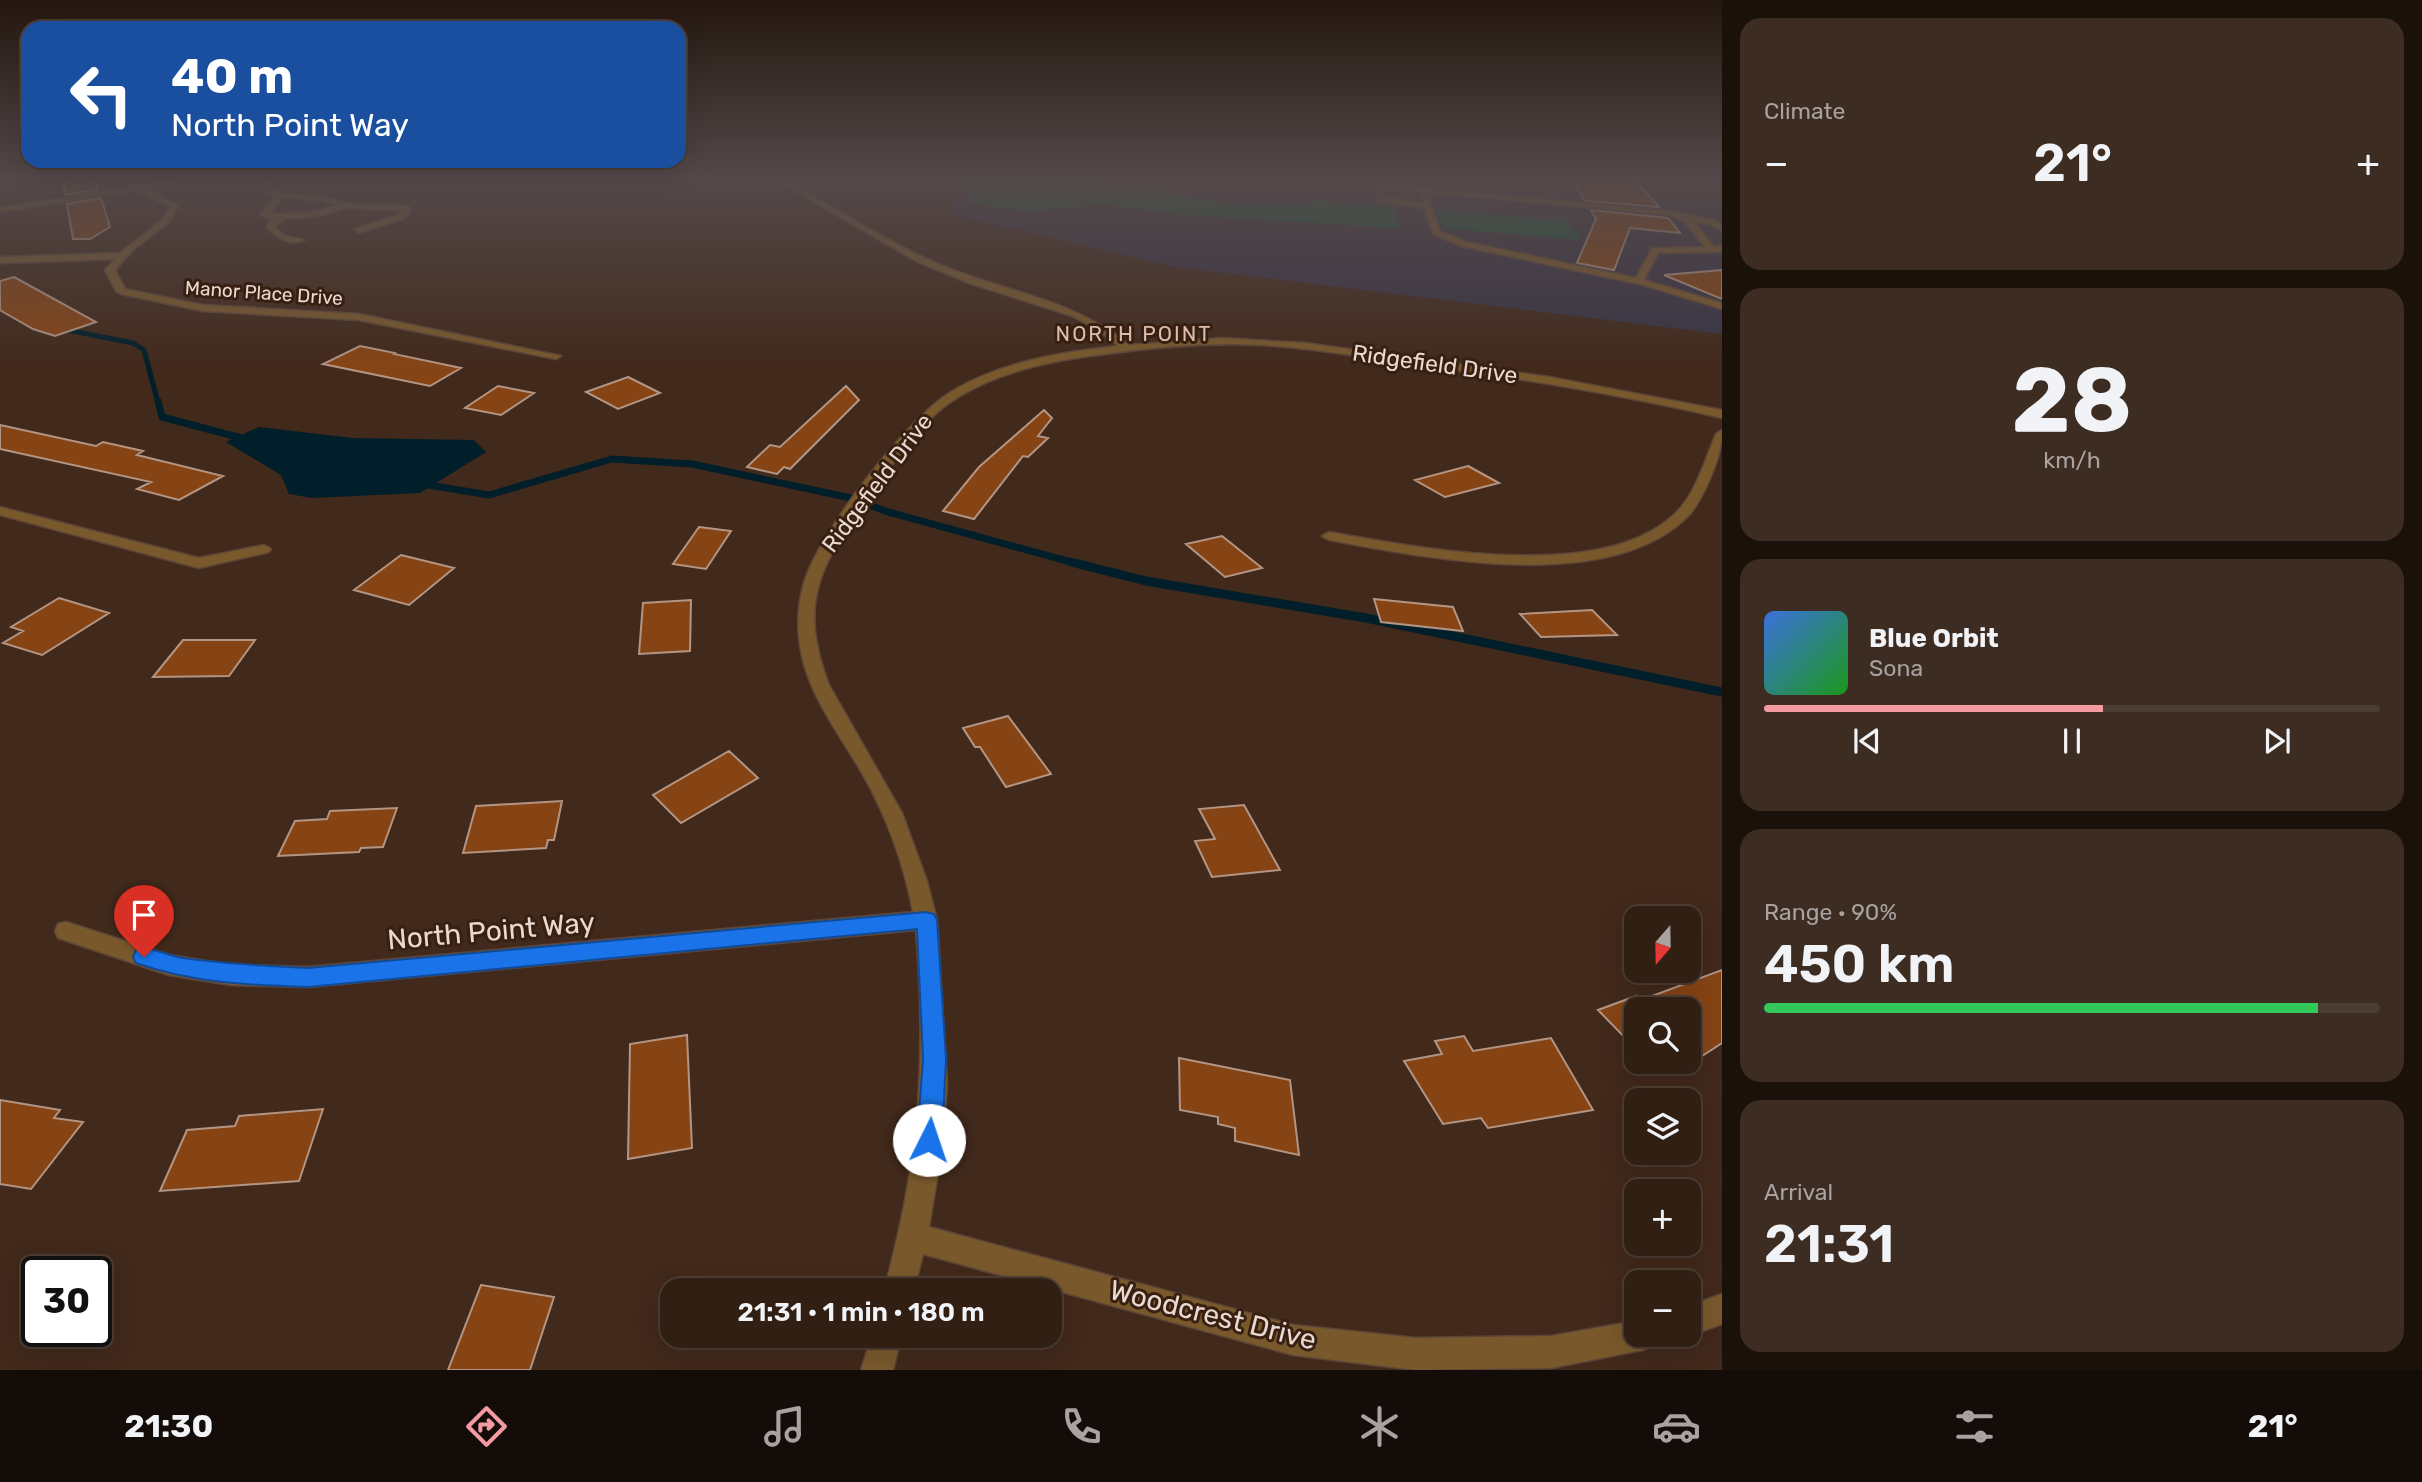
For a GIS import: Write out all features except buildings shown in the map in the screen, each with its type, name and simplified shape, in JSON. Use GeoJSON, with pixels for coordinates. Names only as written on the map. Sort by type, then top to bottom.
{"type":"FeatureCollection","features":[{"type":"Feature","properties":{"kind":"street"},"geometry":{"type":"LineString","coordinates":[[0,260],[122,256],[139,242]]}},
{"type":"Feature","properties":{"kind":"street"},"geometry":{"type":"LineString","coordinates":[[889,242],[919,259],[972,281],[1076,314],[1103,328],[1127,348]]}},
{"type":"Feature","properties":{"kind":"street"},"geometry":{"type":"LineString","coordinates":[[1459,242],[1638,282],[1722,306]]}},
{"type":"Feature","properties":{"kind":"street"},"geometry":{"type":"LineString","coordinates":[[1706,242],[1711,248]]}},
{"type":"Feature","properties":{"kind":"street"},"geometry":{"type":"LineString","coordinates":[[1638,282],[1655,250],[1722,248]]}},
{"type":"Feature","properties":{"kind":"street","name":"Manor Place Drive"},"geometry":{"type":"LineString","coordinates":[[122,256],[110,270],[121,291],[166,302],[202,308],[359,317],[556,356]]}},
{"type":"Feature","properties":{"kind":"street","name":"Ridgefield Drive"},"geometry":{"type":"LineString","coordinates":[[902,1278],[914,1237],[929,1140],[935,1058],[926,920],[890,807],[823,690],[807,644],[806,603],[815,566],[827,544],[914,427],[934,408],[955,394],[989,377],[1033,363],[1127,348],[1218,341],[1303,346],[1587,385],[1722,414]]}},
{"type":"Feature","properties":{"kind":"street"},"geometry":{"type":"LineString","coordinates":[[1329,536],[1419,553],[1496,559],[1572,557],[1633,544],[1665,529],[1687,509],[1722,434]]}},
{"type":"Feature","properties":{"kind":"street"},"geometry":{"type":"LineString","coordinates":[[0,511],[199,564],[264,549]]}},
{"type":"Feature","properties":{"kind":"street","name":"North Point Way"},"geometry":{"type":"LineString","coordinates":[[66,931],[169,965],[230,975],[308,977],[926,920]]}},
{"type":"Feature","properties":{"kind":"street","name":"Woodcrest Drive"},"geometry":{"type":"LineString","coordinates":[[914,1237],[1293,1340],[1416,1354],[1551,1352],[1624,1338]]}},
{"type":"Feature","properties":{"kind":"street"},"geometry":{"type":"LineString","coordinates":[[1701,1317],[1722,1309]]}},
{"type":"Feature","properties":{"kind":"street"},"geometry":{"type":"LineString","coordinates":[[877,1370],[883,1348]]}},
{"type":"Feature","properties":{"kind":"shaded area"},"geometry":{"type":"Polygon","coordinates":[[[1069,242],[1722,242],[1722,334],[1176,267],[1069,242]]]}},
{"type":"Feature","properties":{"kind":"water"},"geometry":{"type":"Polygon","coordinates":[[[259,427],[352,438],[474,440],[486,452],[420,493],[312,498],[289,494],[281,475],[226,442],[259,427]]]}},
{"type":"Feature","properties":{"kind":"waterway"},"geometry":{"type":"LineString","coordinates":[[62,329],[133,343],[144,350],[158,403]]}},
{"type":"Feature","properties":{"kind":"waterway"},"geometry":{"type":"LineString","coordinates":[[158,401],[162,417],[249,440]]}},
{"type":"Feature","properties":{"kind":"waterway"},"geometry":{"type":"LineString","coordinates":[[422,484],[489,495],[612,459],[692,464],[851,498],[885,511],[1078,564]]}},
{"type":"Feature","properties":{"kind":"waterway"},"geometry":{"type":"LineString","coordinates":[[1071,562],[1146,581],[1366,618],[1722,692]]}},
{"type":"Feature","properties":{"kind":"district","name":"NORTH POINT"},"geometry":{"type":"Point","coordinates":[1134,333]}},
{"type":"Feature","properties":{"kind":"route"},"geometry":{"type":"LineString","coordinates":[[144,957],[169,965],[230,975],[308,977],[926,920],[935,1058],[929,1140]]}}]}
